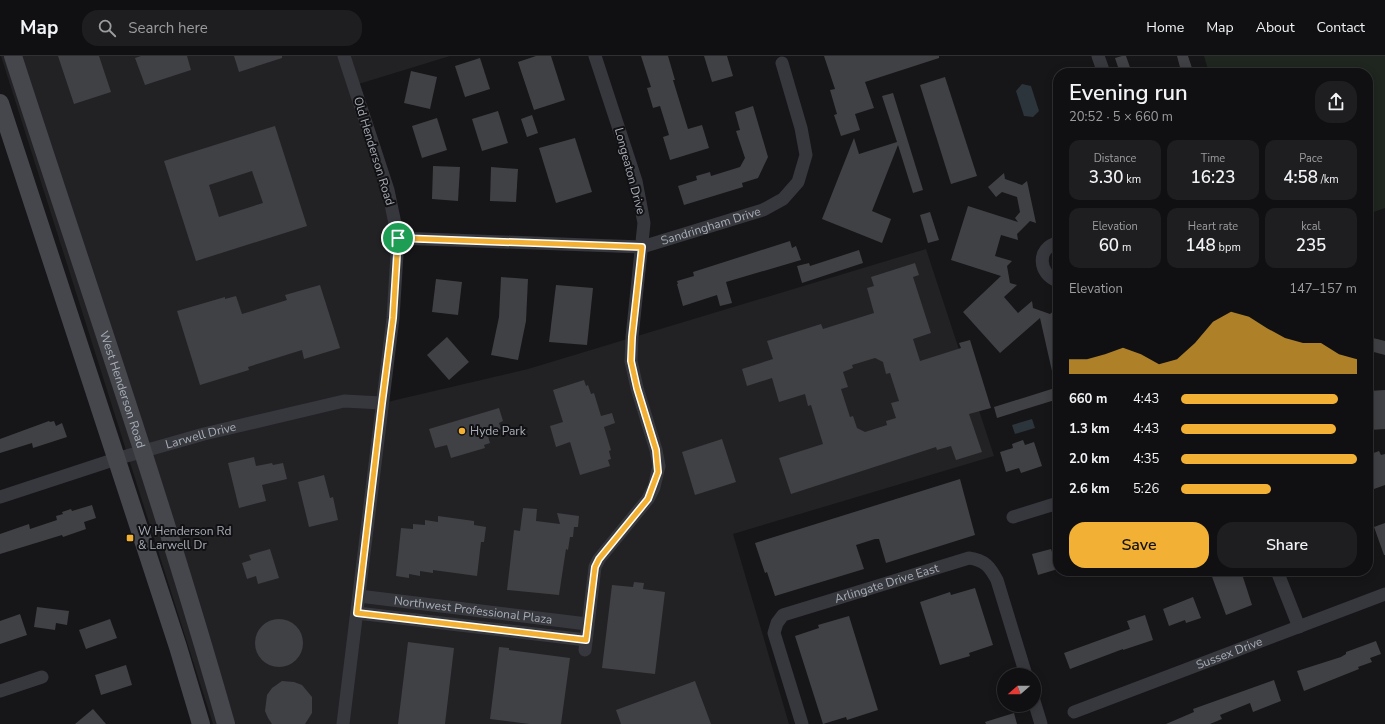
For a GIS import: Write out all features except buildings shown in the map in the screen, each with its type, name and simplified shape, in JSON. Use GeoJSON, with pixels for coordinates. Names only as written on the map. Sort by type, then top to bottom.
{"type":"FeatureCollection","features":[{"type":"Feature","properties":{"kind":"main road","name":"West Henderson Road"},"geometry":{"type":"LineString","coordinates":[[13,56],[142,451],[202,641],[226,724]]}},
{"type":"Feature","properties":{"kind":"main road"},"geometry":{"type":"LineString","coordinates":[[0,103],[201,724]]}},
{"type":"Feature","properties":{"kind":"street","name":"Old Henderson Road"},"geometry":{"type":"LineString","coordinates":[[343,724],[393,318],[398,238],[388,190],[344,56]]}},
{"type":"Feature","properties":{"kind":"street","name":"Longeaton Drive"},"geometry":{"type":"LineString","coordinates":[[596,56],[636,181],[644,223],[632,337],[631,361]]}},
{"type":"Feature","properties":{"kind":"street"},"geometry":{"type":"LineString","coordinates":[[1098,56],[1102,68]]}},
{"type":"Feature","properties":{"kind":"street","name":"Sandringham Drive"},"geometry":{"type":"LineString","coordinates":[[398,238],[642,247],[763,210],[783,199],[798,182],[806,155],[801,128],[782,64]]}},
{"type":"Feature","properties":{"kind":"street"},"geometry":{"type":"LineString","coordinates":[[1053,245],[1048,247],[1044,252],[1041,264],[1047,275],[1053,278]]}},
{"type":"Feature","properties":{"kind":"street","name":"Northwest Professional Plaza"},"geometry":{"type":"LineString","coordinates":[[357,613],[585,645],[592,580],[599,559],[648,499],[658,472],[656,450],[637,388],[631,361]]}},
{"type":"Feature","properties":{"kind":"street","name":"Larwell Drive"},"geometry":{"type":"LineString","coordinates":[[0,497],[142,451],[344,401],[382,403]]}},
{"type":"Feature","properties":{"kind":"street"},"geometry":{"type":"LineString","coordinates":[[1013,517],[1053,505]]}},
{"type":"Feature","properties":{"kind":"street","name":"Arlingate Drive East"},"geometry":{"type":"LineString","coordinates":[[802,724],[774,633],[777,623],[783,615],[970,558],[981,560],[991,568],[1024,668]]}},
{"type":"Feature","properties":{"kind":"street"},"geometry":{"type":"LineString","coordinates":[[1279,576],[1298,627]]}},
{"type":"Feature","properties":{"kind":"street","name":"Sussex Drive"},"geometry":{"type":"LineString","coordinates":[[1074,712],[1385,594]]}},
{"type":"Feature","properties":{"kind":"street","name":"Northwest Professional Plaza"},"geometry":{"type":"LineString","coordinates":[[359,596],[587,624]]}},
{"type":"Feature","properties":{"kind":"street"},"geometry":{"type":"LineString","coordinates":[[0,691],[42,678]]}},
{"type":"Feature","properties":{"kind":"street"},"geometry":{"type":"LineString","coordinates":[[1037,712],[1041,724]]}},
{"type":"Feature","properties":{"kind":"shaded area"},"geometry":{"type":"Polygon","coordinates":[[[1,56],[450,56],[352,86],[393,223],[383,403],[528,369],[926,249],[994,456],[733,534],[789,724],[213,724],[1,56]]]}},
{"type":"Feature","properties":{"kind":"shaded area"},"geometry":{"type":"Polygon","coordinates":[[[1204,56],[1385,56],[1385,208],[1373,212],[1373,68],[1208,68],[1204,56]]]}},
{"type":"Feature","properties":{"kind":"shaded area"},"geometry":{"type":"Polygon","coordinates":[[[1022,84],[1031,86],[1039,111],[1033,117],[1024,116],[1016,91],[1022,84]]]}},
{"type":"Feature","properties":{"kind":"shaded area"},"geometry":{"type":"Polygon","coordinates":[[[1032,419],[1035,428],[1015,434],[1012,425],[1032,419]]]}},
{"type":"Feature","properties":{"kind":"place","name":"Hyde Park"},"geometry":{"type":"Point","coordinates":[462,431]}},
{"type":"Feature","properties":{"kind":"place","name":"W Henderson Rd & Larwell Dr"},"geometry":{"type":"Point","coordinates":[130,538]}},
{"type":"Feature","properties":{"kind":"route"},"geometry":{"type":"LineString","coordinates":[[398,238],[642,247],[632,337],[631,361],[637,388],[656,450],[658,472],[654,487],[648,499],[599,559],[595,567],[592,580],[586,640],[357,613],[393,318],[398,238]]}}]}
